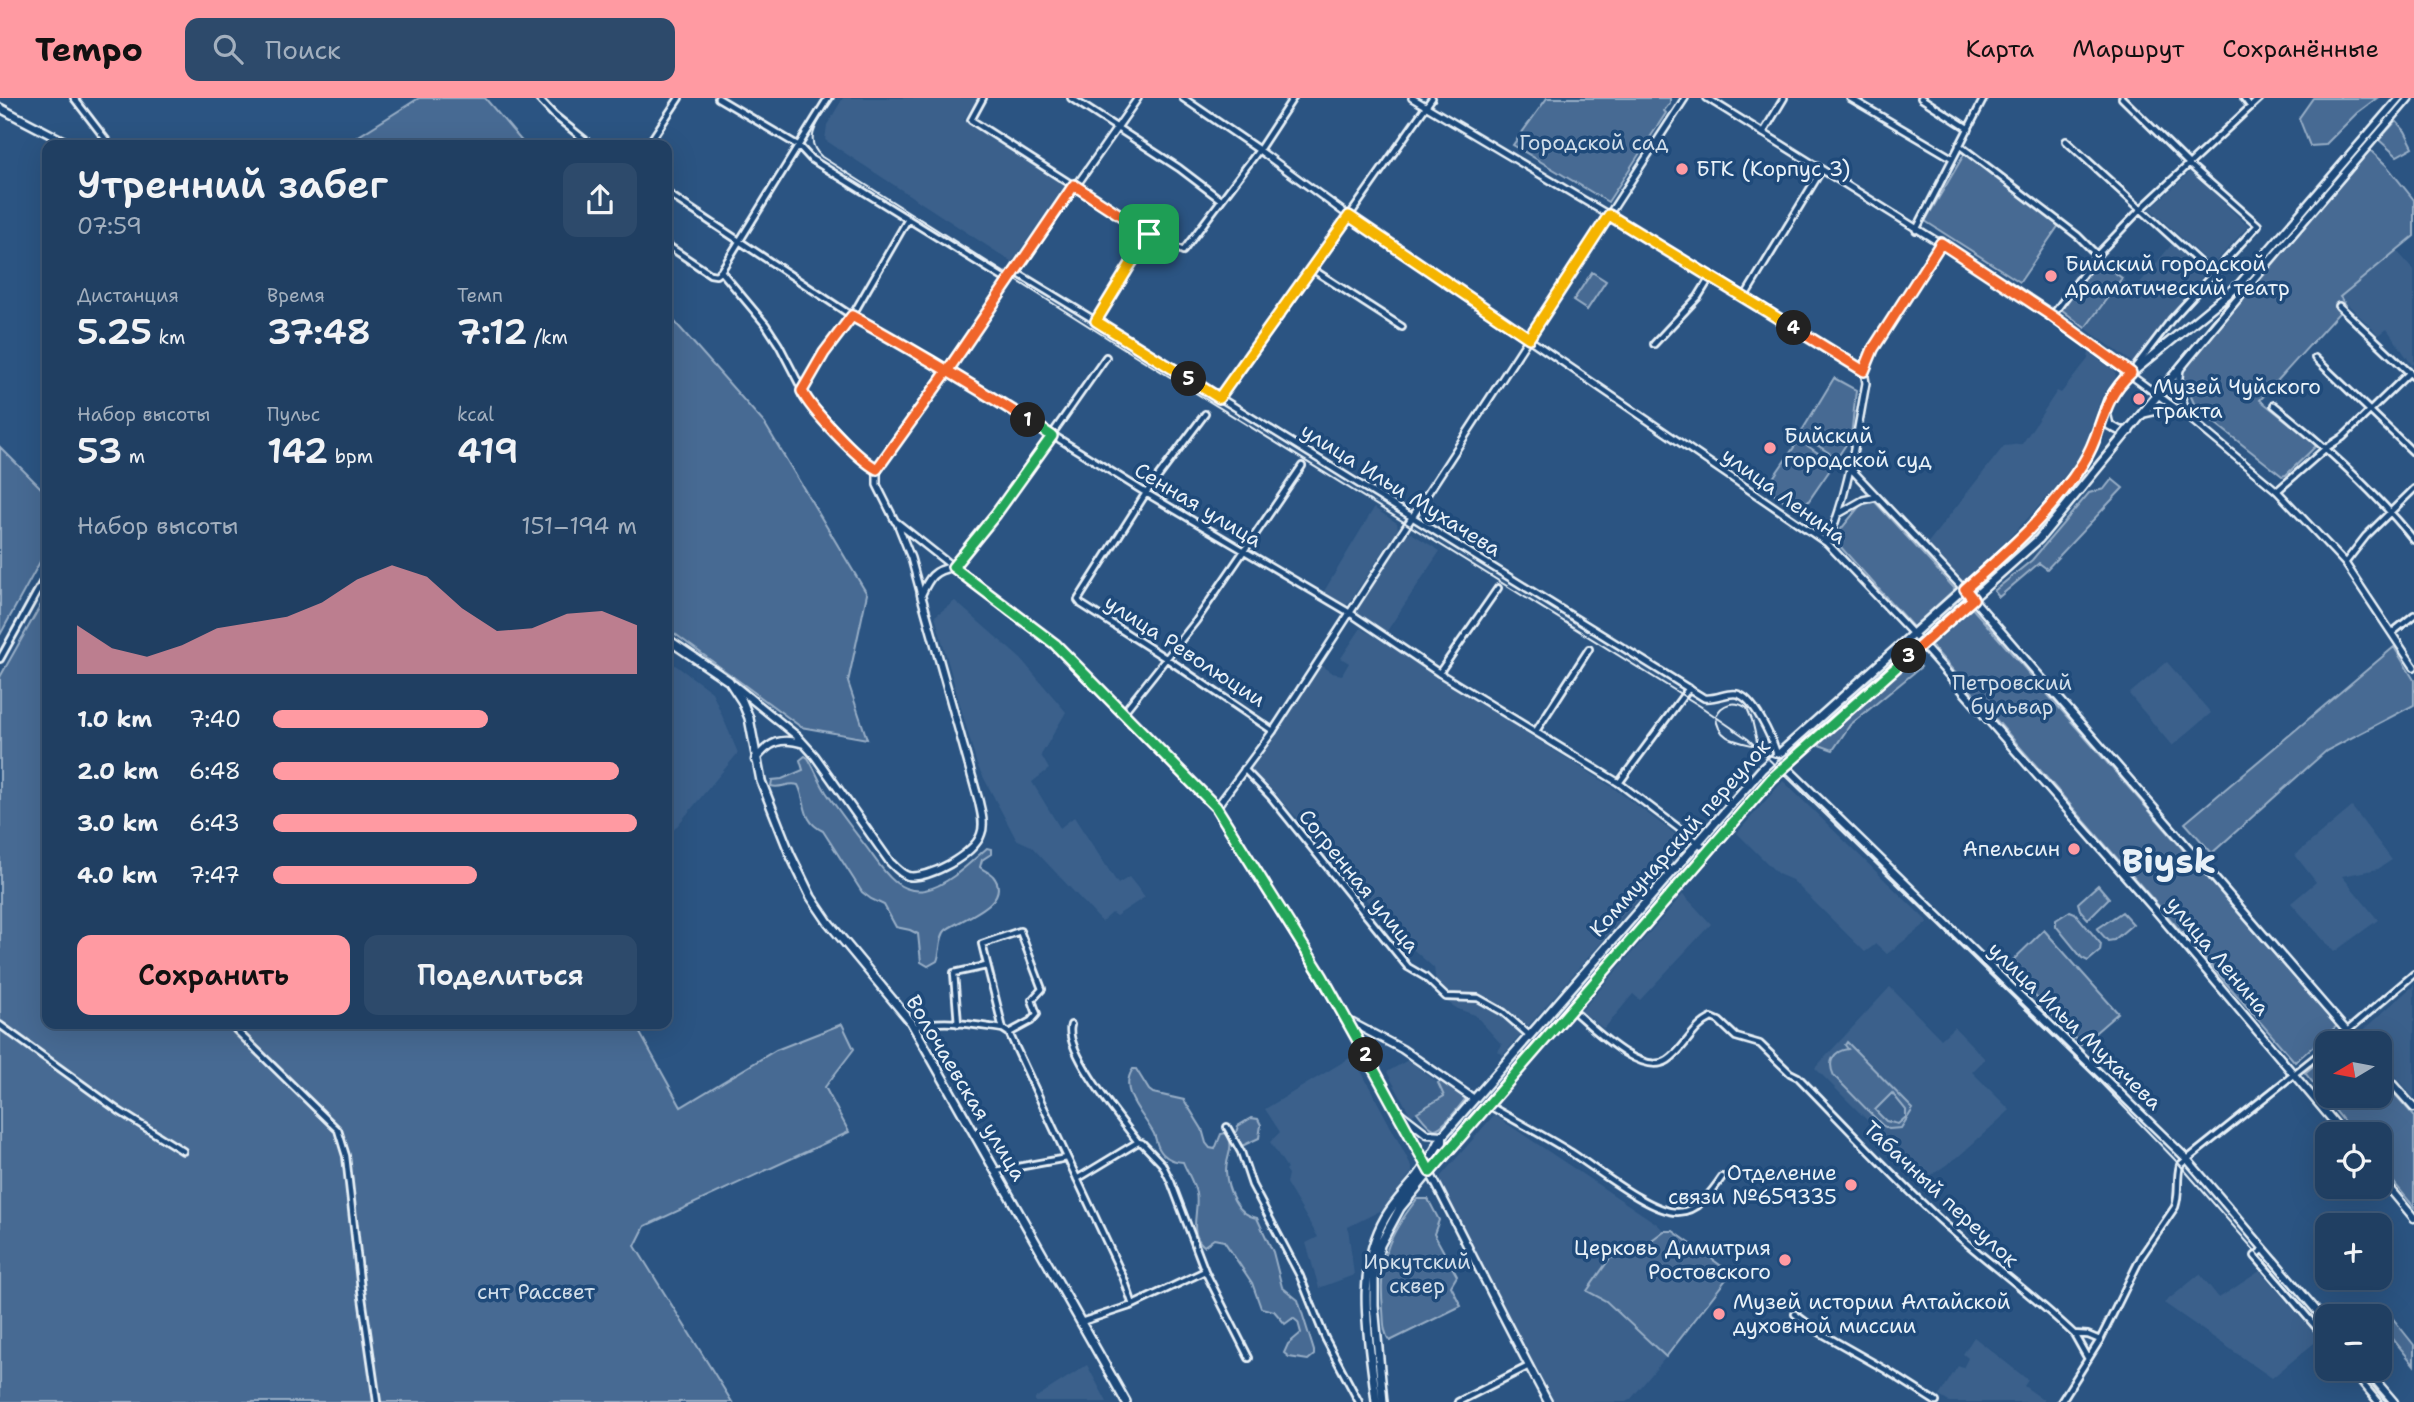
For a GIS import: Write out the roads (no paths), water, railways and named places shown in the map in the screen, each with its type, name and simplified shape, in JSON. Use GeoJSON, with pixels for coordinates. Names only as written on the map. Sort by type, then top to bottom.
{"type":"FeatureCollection","features":[{"type":"Feature","properties":{"kind":"main road"},"geometry":{"type":"LineString","coordinates":[[2349,162],[2400,98]]}},
{"type":"Feature","properties":{"kind":"main road"},"geometry":{"type":"LineString","coordinates":[[2349,162],[2408,98]]}},
{"type":"Feature","properties":{"kind":"main road"},"geometry":{"type":"LineString","coordinates":[[0,108],[61,140]]}},
{"type":"Feature","properties":{"kind":"main road","name":"Коммунарский переулок"},"geometry":{"type":"LineString","coordinates":[[1428,1169],[1488,1105],[1785,766],[2039,539],[2349,162]]}},
{"type":"Feature","properties":{"kind":"main road","name":"Коммунарский переулок"},"geometry":{"type":"LineString","coordinates":[[1428,1169],[1444,1135],[1474,1099],[1777,754],[2029,530],[2074,475],[2092,447],[2105,407],[2115,390],[2131,373],[2235,289],[2265,261]]}},
{"type":"Feature","properties":{"kind":"main road"},"geometry":{"type":"LineString","coordinates":[[2105,407],[2109,425],[2120,431],[2129,430]]}},
{"type":"Feature","properties":{"kind":"main road"},"geometry":{"type":"LineString","coordinates":[[672,642],[729,681],[805,744],[890,862],[903,874],[920,876],[937,871],[970,849],[980,838],[983,823],[921,595],[933,573],[953,567],[1055,644],[1216,807],[1322,976],[1428,1169],[1548,1402]]}},
{"type":"Feature","properties":{"kind":"main road"},"geometry":{"type":"LineString","coordinates":[[1973,599],[2346,1031]]}},
{"type":"Feature","properties":{"kind":"main road","name":"улица Ленина"},"geometry":{"type":"LineString","coordinates":[[1913,634],[2157,912],[2333,1122]]}},
{"type":"Feature","properties":{"kind":"main road","name":"Волочаевская улица"},"geometry":{"type":"LineString","coordinates":[[729,681],[749,718],[761,781],[811,897],[828,922],[914,1027],[1126,1402]]}},
{"type":"Feature","properties":{"kind":"main road"},"geometry":{"type":"LineString","coordinates":[[755,760],[764,748],[780,740],[805,744]]}},
{"type":"Feature","properties":{"kind":"main road","name":"улица Ильи Мухачева"},"geometry":{"type":"LineString","coordinates":[[1785,766],[2187,1159],[2315,1309]]}},
{"type":"Feature","properties":{"kind":"main road"},"geometry":{"type":"LineString","coordinates":[[1345,1019],[1402,1049],[1474,1099]]}},
{"type":"Feature","properties":{"kind":"main road"},"geometry":{"type":"LineString","coordinates":[[2392,1083],[2414,1108]]}},
{"type":"Feature","properties":{"kind":"main road"},"geometry":{"type":"LineString","coordinates":[[1396,1110],[1427,1134],[1444,1135],[1443,1145],[1446,1147],[1453,1144]]}},
{"type":"Feature","properties":{"kind":"main road"},"geometry":{"type":"LineString","coordinates":[[1376,1402],[1366,1306],[1369,1259],[1386,1216],[1428,1169]]}},
{"type":"Feature","properties":{"kind":"main road"},"geometry":{"type":"LineString","coordinates":[[1383,1402],[1373,1297],[1376,1261],[1380,1245],[1393,1218],[1428,1169]]}},
{"type":"Feature","properties":{"kind":"main road"},"geometry":{"type":"LineString","coordinates":[[2392,1191],[2414,1218]]}},
{"type":"Feature","properties":{"kind":"main road"},"geometry":{"type":"LineString","coordinates":[[2376,1381],[2394,1402]]}},
{"type":"Feature","properties":{"kind":"street"},"geometry":{"type":"LineString","coordinates":[[74,98],[106,140]]}},
{"type":"Feature","properties":{"kind":"street"},"geometry":{"type":"LineString","coordinates":[[538,98],[585,140]]}},
{"type":"Feature","properties":{"kind":"street"},"geometry":{"type":"LineString","coordinates":[[651,140],[679,98]]}},
{"type":"Feature","properties":{"kind":"street"},"geometry":{"type":"LineString","coordinates":[[718,98],[799,146],[811,159],[1007,281]]}},
{"type":"Feature","properties":{"kind":"street"},"geometry":{"type":"LineString","coordinates":[[672,248],[710,274],[716,275],[721,271],[828,98]]}},
{"type":"Feature","properties":{"kind":"street"},"geometry":{"type":"LineString","coordinates":[[984,98],[971,120],[1149,234],[1183,251],[1259,150],[1293,98]]}},
{"type":"Feature","properties":{"kind":"street"},"geometry":{"type":"LineString","coordinates":[[1071,98],[1179,168],[1221,200]]}},
{"type":"Feature","properties":{"kind":"street"},"geometry":{"type":"LineString","coordinates":[[921,595],[911,558],[877,485],[877,469],[1074,185],[1138,98]]}},
{"type":"Feature","properties":{"kind":"street","name":"улица Ленина"},"geometry":{"type":"LineString","coordinates":[[1183,98],[1349,216],[1827,544],[1913,634]]}},
{"type":"Feature","properties":{"kind":"street"},"geometry":{"type":"LineString","coordinates":[[1412,98],[1745,296],[1864,371]]}},
{"type":"Feature","properties":{"kind":"street"},"geometry":{"type":"LineString","coordinates":[[1219,398],[1432,98]]}},
{"type":"Feature","properties":{"kind":"street"},"geometry":{"type":"LineString","coordinates":[[1216,807],[1273,731],[1685,98]]}},
{"type":"Feature","properties":{"kind":"street"},"geometry":{"type":"LineString","coordinates":[[1707,98],[1916,230],[1941,243],[2052,316],[2188,417],[2277,491],[2345,562],[2414,667]]}},
{"type":"Feature","properties":{"kind":"street"},"geometry":{"type":"LineString","coordinates":[[1763,133],[1784,98]]}},
{"type":"Feature","properties":{"kind":"street"},"geometry":{"type":"LineString","coordinates":[[1850,98],[1952,158]]}},
{"type":"Feature","properties":{"kind":"street"},"geometry":{"type":"LineString","coordinates":[[1921,98],[1969,129]]}},
{"type":"Feature","properties":{"kind":"street"},"geometry":{"type":"LineString","coordinates":[[1916,230],[1984,98]]}},
{"type":"Feature","properties":{"kind":"street"},"geometry":{"type":"LineString","coordinates":[[2122,98],[2190,165],[2258,225],[2162,330],[2131,373]]}},
{"type":"Feature","properties":{"kind":"street"},"geometry":{"type":"LineString","coordinates":[[2244,98],[2250,106]]}},
{"type":"Feature","properties":{"kind":"street"},"geometry":{"type":"LineString","coordinates":[[2052,316],[2097,255],[2141,209],[2259,98]]}},
{"type":"Feature","properties":{"kind":"street"},"geometry":{"type":"LineString","coordinates":[[2066,141],[2212,274]]}},
{"type":"Feature","properties":{"kind":"street"},"geometry":{"type":"LineString","coordinates":[[1959,145],[2078,236],[2097,255]]}},
{"type":"Feature","properties":{"kind":"street"},"geometry":{"type":"LineString","coordinates":[[1745,296],[1821,171]]}},
{"type":"Feature","properties":{"kind":"street","name":"Сенная улица"},"geometry":{"type":"LineString","coordinates":[[672,196],[852,316],[948,370],[1052,436],[1350,614],[1439,673],[1619,783],[1709,851]]}},
{"type":"Feature","properties":{"kind":"street"},"geometry":{"type":"LineString","coordinates":[[802,391],[824,353],[852,316],[908,219]]}},
{"type":"Feature","properties":{"kind":"street"},"geometry":{"type":"LineString","coordinates":[[1014,271],[1096,321],[1149,234]]}},
{"type":"Feature","properties":{"kind":"street"},"geometry":{"type":"LineString","coordinates":[[1827,544],[1840,513],[1851,469],[1866,383],[1864,371],[1873,349],[1941,243]]}},
{"type":"Feature","properties":{"kind":"street"},"geometry":{"type":"LineString","coordinates":[[1312,268],[1402,327]]}},
{"type":"Feature","properties":{"kind":"street"},"geometry":{"type":"LineString","coordinates":[[721,271],[773,335],[808,401],[856,453],[877,469]]}},
{"type":"Feature","properties":{"kind":"street"},"geometry":{"type":"LineString","coordinates":[[1654,344],[1698,297],[1711,276]]}},
{"type":"Feature","properties":{"kind":"street"},"geometry":{"type":"LineString","coordinates":[[2277,491],[2326,448],[2343,437],[2412,374],[2339,306]]}},
{"type":"Feature","properties":{"kind":"street","name":"улица Ильи Мухачева"},"geometry":{"type":"LineString","coordinates":[[1096,321],[1689,688],[1708,699],[1735,693],[1743,696],[1756,710],[1777,754]]}},
{"type":"Feature","properties":{"kind":"street"},"geometry":{"type":"LineString","coordinates":[[895,520],[953,567],[996,514],[1106,357]]}},
{"type":"Feature","properties":{"kind":"street"},"geometry":{"type":"LineString","coordinates":[[2315,358],[2414,453]]}},
{"type":"Feature","properties":{"kind":"street"},"geometry":{"type":"LineString","coordinates":[[2181,366],[2178,386],[2188,417]]}},
{"type":"Feature","properties":{"kind":"street"},"geometry":{"type":"LineString","coordinates":[[2273,405],[2326,448],[2391,512],[2414,540]]}},
{"type":"Feature","properties":{"kind":"street"},"geometry":{"type":"LineString","coordinates":[[2142,414],[2173,409],[2188,417]]}},
{"type":"Feature","properties":{"kind":"street"},"geometry":{"type":"LineString","coordinates":[[1146,493],[1205,414]]}},
{"type":"Feature","properties":{"kind":"street"},"geometry":{"type":"LineString","coordinates":[[1123,713],[1167,659],[1303,466]]}},
{"type":"Feature","properties":{"kind":"street"},"geometry":{"type":"LineString","coordinates":[[1851,469],[1973,599]]}},
{"type":"Feature","properties":{"kind":"street"},"geometry":{"type":"LineString","coordinates":[[2345,562],[2366,536],[2414,489]]}},
{"type":"Feature","properties":{"kind":"street","name":"улица Революции"},"geometry":{"type":"LineString","coordinates":[[1146,493],[1078,600],[1273,731]]}},
{"type":"Feature","properties":{"kind":"street"},"geometry":{"type":"LineString","coordinates":[[1840,513],[1863,500],[1877,497]]}},
{"type":"Feature","properties":{"kind":"street"},"geometry":{"type":"LineString","coordinates":[[0,659],[42,583]]}},
{"type":"Feature","properties":{"kind":"street"},"geometry":{"type":"LineString","coordinates":[[1439,673],[1498,588]]}},
{"type":"Feature","properties":{"kind":"street"},"geometry":{"type":"LineString","coordinates":[[2393,632],[2414,615]]}},
{"type":"Feature","properties":{"kind":"street"},"geometry":{"type":"LineString","coordinates":[[1536,731],[1590,649]]}},
{"type":"Feature","properties":{"kind":"street"},"geometry":{"type":"LineString","coordinates":[[1619,783],[1689,688]]}},
{"type":"Feature","properties":{"kind":"street","name":"Согренная улица"},"geometry":{"type":"LineString","coordinates":[[1244,769],[1271,797],[1408,967],[1425,977],[1446,997],[1472,996],[1490,1004],[1529,1035]]}},
{"type":"Feature","properties":{"kind":"street"},"geometry":{"type":"LineString","coordinates":[[1003,1029],[982,944],[1020,931],[1042,989],[1032,1000],[1037,1014],[1031,1021],[1010,1033]]}},
{"type":"Feature","properties":{"kind":"street"},"geometry":{"type":"LineString","coordinates":[[958,1024],[954,973],[986,966]]}},
{"type":"Feature","properties":{"kind":"street"},"geometry":{"type":"LineString","coordinates":[[2346,1031],[2414,974]]}},
{"type":"Feature","properties":{"kind":"street","name":"Табачный переулок"},"geometry":{"type":"LineString","coordinates":[[1571,1009],[1633,1058],[1649,1063],[1669,1060],[1707,1020],[1715,1018],[1736,1037],[1760,1044],[1790,1073],[1798,1077],[1937,1217],[2074,1334],[2088,1359]]}},
{"type":"Feature","properties":{"kind":"street"},"geometry":{"type":"LineString","coordinates":[[914,1027],[933,1023],[958,1024],[1003,1029],[1010,1033],[1124,1279],[1133,1305]]}},
{"type":"Feature","properties":{"kind":"street"},"geometry":{"type":"LineString","coordinates":[[0,1025],[119,1111],[183,1151]]}},
{"type":"Feature","properties":{"kind":"street"},"geometry":{"type":"LineString","coordinates":[[1070,1025],[1070,1038],[1113,1113],[1162,1164],[1205,1271],[1249,1358]]}},
{"type":"Feature","properties":{"kind":"street"},"geometry":{"type":"LineString","coordinates":[[236,1029],[338,1130],[346,1156],[360,1290],[377,1402]]}},
{"type":"Feature","properties":{"kind":"street"},"geometry":{"type":"LineString","coordinates":[[2061,1402],[2099,1340],[2141,1257],[2175,1207],[2178,1200],[2177,1176],[2180,1165],[2315,1058]]}},
{"type":"Feature","properties":{"kind":"street"},"geometry":{"type":"LineString","coordinates":[[1488,1105],[1567,1150],[1635,1194],[1669,1211],[1689,1210],[1712,1192],[1722,1177]]}},
{"type":"Feature","properties":{"kind":"street"},"geometry":{"type":"LineString","coordinates":[[1227,1127],[1241,1152],[1259,1199],[1313,1305],[1325,1338],[1359,1402]]}},
{"type":"Feature","properties":{"kind":"street"},"geometry":{"type":"LineString","coordinates":[[1077,1179],[1138,1142]]}},
{"type":"Feature","properties":{"kind":"street"},"geometry":{"type":"LineString","coordinates":[[996,1171],[1067,1158]]}},
{"type":"Feature","properties":{"kind":"street"},"geometry":{"type":"LineString","coordinates":[[2264,1249],[2255,1256],[2315,1326]]}},
{"type":"Feature","properties":{"kind":"street"},"geometry":{"type":"LineString","coordinates":[[1081,1322],[1133,1305],[1205,1271]]}},
{"type":"Feature","properties":{"kind":"street"},"geometry":{"type":"LineString","coordinates":[[1795,1314],[1819,1332],[1936,1402]]}},
{"type":"Feature","properties":{"kind":"street","name":"Табачный переулок"},"geometry":{"type":"LineString","coordinates":[[2074,1334],[2088,1335],[2099,1340]]}},
{"type":"Feature","properties":{"kind":"street"},"geometry":{"type":"LineString","coordinates":[[1458,1402],[1529,1366]]}},
{"type":"Feature","properties":{"kind":"street"},"geometry":{"type":"LineString","coordinates":[[2361,1381],[2378,1402]]}},
{"type":"Feature","properties":{"kind":"tram line"},"geometry":{"type":"LineString","coordinates":[[834,98],[819,120],[813,135],[813,143],[822,157],[1117,344],[1700,706],[1748,739],[2095,1077],[2180,1165],[2315,1320]]}},
{"type":"Feature","properties":{"kind":"tram line"},"geometry":{"type":"LineString","coordinates":[[1765,754],[1778,758],[1789,754],[2035,535],[2404,98]]}},
{"type":"Feature","properties":{"kind":"tram line"},"geometry":{"type":"LineString","coordinates":[[1752,745],[1723,734],[1716,716],[1722,708],[1734,704],[1747,708],[1758,746]]}},
{"type":"Feature","properties":{"kind":"tram line"},"geometry":{"type":"LineString","coordinates":[[2369,1381],[2386,1402]]}},
{"type":"Feature","properties":{"kind":"place","name":"БГК (Корпус 3)"},"geometry":{"type":"Point","coordinates":[1682,169]}},
{"type":"Feature","properties":{"kind":"place","name":"Бийский городской драматический театр"},"geometry":{"type":"Point","coordinates":[2051,276]}},
{"type":"Feature","properties":{"kind":"place","name":"Музей Чуйского тракта"},"geometry":{"type":"Point","coordinates":[2139,399]}},
{"type":"Feature","properties":{"kind":"place","name":"Бийский городской суд"},"geometry":{"type":"Point","coordinates":[1770,448]}},
{"type":"Feature","properties":{"kind":"place","name":"Апельсин"},"geometry":{"type":"Point","coordinates":[2074,849]}},
{"type":"Feature","properties":{"kind":"place","name":"Отделение связи №659335"},"geometry":{"type":"Point","coordinates":[1851,1185]}},
{"type":"Feature","properties":{"kind":"place","name":"Церковь Димитрия Ростовского"},"geometry":{"type":"Point","coordinates":[1785,1260]}},
{"type":"Feature","properties":{"kind":"place","name":"Музей истории Алтайской духовной миссии"},"geometry":{"type":"Point","coordinates":[1719,1314]}},
{"type":"Feature","properties":{"kind":"district","name":"Biysk"},"geometry":{"type":"Point","coordinates":[2169,860]}},
{"type":"Feature","properties":{"kind":"park label","name":"Городской сад"},"geometry":{"type":"Point","coordinates":[1594,143]}},
{"type":"Feature","properties":{"kind":"park label","name":"Петровский бульвар"},"geometry":{"type":"Point","coordinates":[2012,695]}},
{"type":"Feature","properties":{"kind":"park label","name":"Иркутский сквер"},"geometry":{"type":"Point","coordinates":[1417,1274]}},
{"type":"Feature","properties":{"kind":"park label","name":"снт Рассвет"},"geometry":{"type":"Point","coordinates":[536,1292]}}]}
